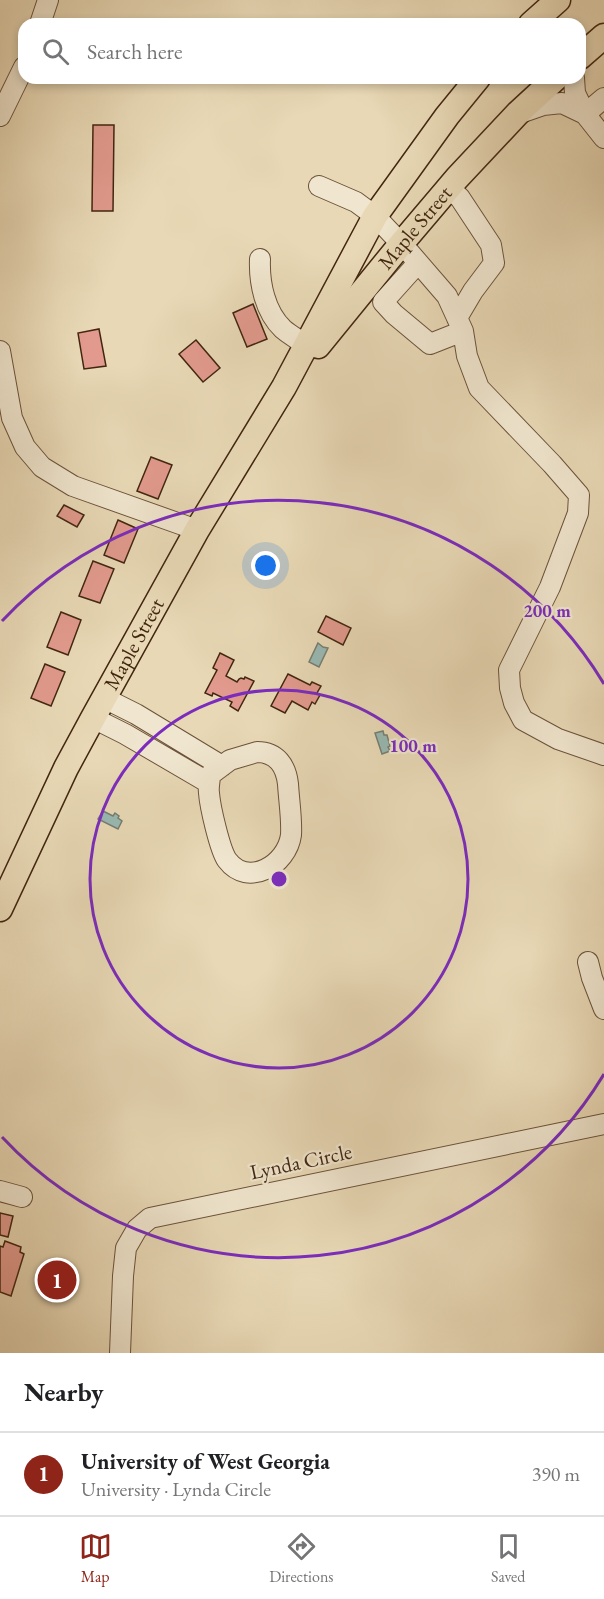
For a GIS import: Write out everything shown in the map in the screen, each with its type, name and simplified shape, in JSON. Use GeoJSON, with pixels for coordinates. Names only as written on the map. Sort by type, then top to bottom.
{"type":"FeatureCollection","features":[{"type":"Feature","properties":{"kind":"main road"},"geometry":{"type":"LineString","coordinates":[[538,18],[558,0]]}},
{"type":"Feature","properties":{"kind":"main road"},"geometry":{"type":"LineString","coordinates":[[588,50],[604,24]]}},
{"type":"Feature","properties":{"kind":"main road","name":"Maple Street"},"geometry":{"type":"LineString","coordinates":[[0,909],[66,768],[197,530],[284,387],[375,216],[447,116],[473,84]]}},
{"type":"Feature","properties":{"kind":"main road","name":"Maple Street"},"geometry":{"type":"LineString","coordinates":[[284,387],[449,188],[518,113],[549,84]]}},
{"type":"Feature","properties":{"kind":"street"},"geometry":{"type":"LineString","coordinates":[[42,18],[48,0]]}},
{"type":"Feature","properties":{"kind":"street"},"geometry":{"type":"LineString","coordinates":[[0,116],[18,79]]}},
{"type":"Feature","properties":{"kind":"street"},"geometry":{"type":"LineString","coordinates":[[574,84],[575,93],[585,114],[604,138]]}},
{"type":"Feature","properties":{"kind":"street"},"geometry":{"type":"LineString","coordinates":[[585,114],[604,98]]}},
{"type":"Feature","properties":{"kind":"street"},"geometry":{"type":"LineString","coordinates":[[518,113],[543,105],[562,103],[585,114]]}},
{"type":"Feature","properties":{"kind":"street"},"geometry":{"type":"LineString","coordinates":[[318,186],[356,202],[375,216],[447,296],[460,325],[467,356],[479,388],[579,495],[578,513],[550,587],[509,670],[510,688],[514,703],[523,720],[558,739],[604,755]]}},
{"type":"Feature","properties":{"kind":"street"},"geometry":{"type":"LineString","coordinates":[[418,263],[383,302],[430,344],[460,325],[473,291],[494,263],[491,245],[460,198],[449,188]]}},
{"type":"Feature","properties":{"kind":"street"},"geometry":{"type":"LineString","coordinates":[[260,259],[260,277],[272,316],[284,330],[306,345]]}},
{"type":"Feature","properties":{"kind":"street"},"geometry":{"type":"LineString","coordinates":[[0,351],[12,418],[25,447],[42,467],[73,486],[197,530]]}},
{"type":"Feature","properties":{"kind":"street"},"geometry":{"type":"LineString","coordinates":[[99,708],[136,714],[222,766]]}},
{"type":"Feature","properties":{"kind":"street"},"geometry":{"type":"LineString","coordinates":[[99,708],[125,734],[209,783]]}},
{"type":"Feature","properties":{"kind":"street"},"geometry":{"type":"LineString","coordinates":[[266,752],[279,760],[287,777],[291,836],[277,863],[266,869],[250,873],[233,867],[226,859],[208,791],[209,783],[210,775],[230,760],[249,753],[266,752]]}},
{"type":"Feature","properties":{"kind":"street"},"geometry":{"type":"LineString","coordinates":[[588,962],[604,1009]]}},
{"type":"Feature","properties":{"kind":"street","name":"Lynda Circle"},"geometry":{"type":"LineString","coordinates":[[120,1353],[126,1248],[137,1229],[150,1218],[604,1124]]}},
{"type":"Feature","properties":{"kind":"street"},"geometry":{"type":"LineString","coordinates":[[0,1191],[22,1197]]}},
{"type":"Feature","properties":{"kind":"water"},"geometry":{"type":"Polygon","coordinates":[[[318,643],[328,648],[319,667],[309,662],[318,643]]]}},
{"type":"Feature","properties":{"kind":"water"},"geometry":{"type":"Polygon","coordinates":[[[383,731],[384,735],[387,735],[390,751],[382,754],[375,733],[383,731]]]}},
{"type":"Feature","properties":{"kind":"water"},"geometry":{"type":"Polygon","coordinates":[[[103,811],[119,816],[118,818],[122,821],[118,829],[98,819],[103,811]]]}},
{"type":"Feature","properties":{"kind":"building"},"geometry":{"type":"Polygon","coordinates":[[[93,125],[114,125],[113,211],[92,211],[93,125]]]}},
{"type":"Feature","properties":{"kind":"building"},"geometry":{"type":"Polygon","coordinates":[[[253,304],[267,339],[247,347],[233,313],[253,304]]]}},
{"type":"Feature","properties":{"kind":"building"},"geometry":{"type":"Polygon","coordinates":[[[99,329],[106,366],[84,369],[78,333],[99,329]]]}},
{"type":"Feature","properties":{"kind":"building"},"geometry":{"type":"Polygon","coordinates":[[[196,340],[220,368],[203,382],[179,354],[196,340]]]}},
{"type":"Feature","properties":{"kind":"building"},"geometry":{"type":"Polygon","coordinates":[[[151,457],[172,465],[158,499],[137,491],[151,457]]]}},
{"type":"Feature","properties":{"kind":"building"},"geometry":{"type":"Polygon","coordinates":[[[64,505],[84,515],[77,527],[57,516],[64,505]]]}},
{"type":"Feature","properties":{"kind":"building"},"geometry":{"type":"Polygon","coordinates":[[[118,520],[138,529],[124,563],[104,555],[118,520]]]}},
{"type":"Feature","properties":{"kind":"building"},"geometry":{"type":"Polygon","coordinates":[[[93,561],[114,569],[100,603],[79,596],[93,561]]]}},
{"type":"Feature","properties":{"kind":"building"},"geometry":{"type":"Polygon","coordinates":[[[61,612],[81,620],[68,655],[47,647],[61,612]]]}},
{"type":"Feature","properties":{"kind":"building"},"geometry":{"type":"Polygon","coordinates":[[[326,616],[351,628],[343,645],[318,632],[326,616]]]}},
{"type":"Feature","properties":{"kind":"building"},"geometry":{"type":"Polygon","coordinates":[[[220,653],[234,660],[226,676],[237,682],[245,677],[254,681],[238,711],[230,706],[232,702],[213,693],[212,696],[205,693],[217,670],[213,668],[220,653]]]}},
{"type":"Feature","properties":{"kind":"building"},"geometry":{"type":"Polygon","coordinates":[[[45,664],[65,672],[51,706],[31,698],[45,664]]]}},
{"type":"Feature","properties":{"kind":"building"},"geometry":{"type":"Polygon","coordinates":[[[288,674],[310,685],[312,682],[321,686],[317,693],[320,695],[315,704],[312,702],[308,710],[292,701],[285,713],[271,706],[288,674]]]}},
{"type":"Feature","properties":{"kind":"building"},"geometry":{"type":"Polygon","coordinates":[[[0,1213],[13,1216],[8,1237],[0,1235],[0,1213]]]}},
{"type":"Feature","properties":{"kind":"building"},"geometry":{"type":"Polygon","coordinates":[[[5,1241],[21,1247],[20,1252],[24,1254],[11,1296],[0,1292],[0,1246],[3,1247],[5,1241]]]}},
{"type":"Feature","properties":{"kind":"place","name":"University of West Georgia"},"geometry":{"type":"Point","coordinates":[57,1280]}}]}
